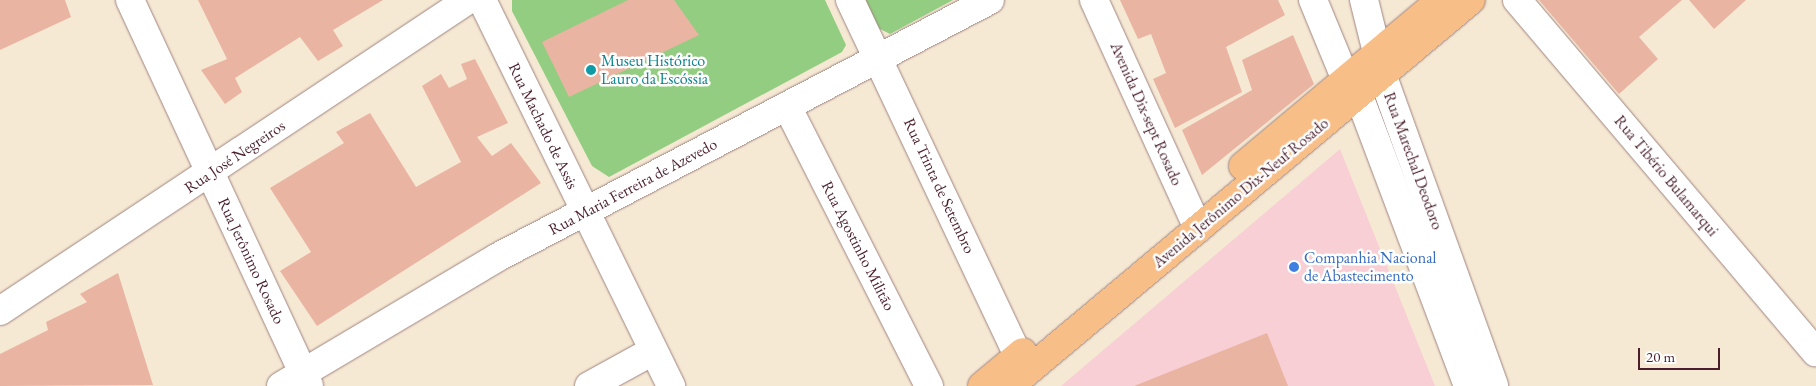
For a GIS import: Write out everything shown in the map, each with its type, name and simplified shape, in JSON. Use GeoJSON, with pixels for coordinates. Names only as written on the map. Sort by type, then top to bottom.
{"type":"FeatureCollection","features":[{"type":"Feature","properties":{"kind":"main road","name":"Avenida Jerônimo Dix-Neuf Rosado"},"geometry":{"type":"LineString","coordinates":[[1381,64],[1441,0]]}},
{"type":"Feature","properties":{"kind":"main road","name":"Avenida Jerônimo Dix-Neuf Rosado"},"geometry":{"type":"LineString","coordinates":[[982,386],[1018,371],[1194,220],[1381,64],[1471,0]]}},
{"type":"Feature","properties":{"kind":"street","name":"Rua Jerônimo Rosado"},"geometry":{"type":"LineString","coordinates":[[130,0],[211,173],[298,382]]}},
{"type":"Feature","properties":{"kind":"street","name":"Rua José Negreiros"},"geometry":{"type":"LineString","coordinates":[[0,311],[211,173],[468,0]]}},
{"type":"Feature","properties":{"kind":"street","name":"Rua Machado de Assis"},"geometry":{"type":"LineString","coordinates":[[482,0],[651,352],[670,386]]}},
{"type":"Feature","properties":{"kind":"street","name":"Rua Trinta de Setembro"},"geometry":{"type":"LineString","coordinates":[[850,0],[1018,371]]}},
{"type":"Feature","properties":{"kind":"street","name":"Rua Maria Ferreira de Azevedo"},"geometry":{"type":"LineString","coordinates":[[298,382],[498,258],[990,0]]}},
{"type":"Feature","properties":{"kind":"street","name":"Avenida Dix-sept Rosado"},"geometry":{"type":"LineString","coordinates":[[1094,0],[1194,220]]}},
{"type":"Feature","properties":{"kind":"street","name":"Rua Marechal Deodoro"},"geometry":{"type":"LineString","coordinates":[[1313,0],[1353,88],[1468,386]]}},
{"type":"Feature","properties":{"kind":"street","name":"Rua Marechal Deodoro"},"geometry":{"type":"LineString","coordinates":[[1364,0],[1381,64],[1494,386]]}},
{"type":"Feature","properties":{"kind":"street","name":"Rua Tibério Bulamarqui"},"geometry":{"type":"LineString","coordinates":[[1517,0],[1816,352]]}},
{"type":"Feature","properties":{"kind":"street","name":"Rua Agostinho Militão"},"geometry":{"type":"LineString","coordinates":[[787,106],[929,386]]}},
{"type":"Feature","properties":{"kind":"street"},"geometry":{"type":"LineString","coordinates":[[589,386],[651,352]]}},
{"type":"Feature","properties":{"kind":"shaded area","name":"Companhia Nacional de Abastecimento"},"geometry":{"type":"Polygon","coordinates":[[[1340,149],[1435,386],[1061,386],[1340,149]]]}},
{"type":"Feature","properties":{"kind":"green space"},"geometry":{"type":"Polygon","coordinates":[[[512,0],[825,0],[846,45],[842,52],[609,177],[592,166],[512,11],[512,0]]]}},
{"type":"Feature","properties":{"kind":"green space"},"geometry":{"type":"Polygon","coordinates":[[[864,0],[953,0],[890,34],[878,28],[864,0]]]}},
{"type":"Feature","properties":{"kind":"building"},"geometry":{"type":"Polygon","coordinates":[[[0,0],[65,0],[71,17],[0,50],[0,0]]]}},
{"type":"Feature","properties":{"kind":"building"},"geometry":{"type":"Polygon","coordinates":[[[198,0],[383,0],[333,30],[343,46],[318,61],[300,37],[235,78],[242,92],[225,104],[201,70],[227,59],[198,0]]]}},
{"type":"Feature","properties":{"kind":"building","name":"Museu Histórico Lauro da Escóssia"},"geometry":{"type":"Polygon","coordinates":[[[628,0],[674,0],[699,35],[569,97],[542,42],[628,0]]]}},
{"type":"Feature","properties":{"kind":"building"},"geometry":{"type":"Polygon","coordinates":[[[1120,0],[1278,0],[1285,15],[1226,47],[1242,92],[1175,128],[1153,79],[1166,73],[1151,34],[1138,39],[1120,0]]]}},
{"type":"Feature","properties":{"kind":"building"},"geometry":{"type":"Polygon","coordinates":[[[1539,0],[1682,0],[1639,37],[1658,59],[1619,94],[1539,0]]]}},
{"type":"Feature","properties":{"kind":"building"},"geometry":{"type":"Polygon","coordinates":[[[1689,0],[1746,0],[1714,29],[1689,0]]]}},
{"type":"Feature","properties":{"kind":"building"},"geometry":{"type":"Polygon","coordinates":[[[1293,35],[1314,84],[1202,175],[1182,130],[1252,90],[1242,60],[1293,35]]]}},
{"type":"Feature","properties":{"kind":"building"},"geometry":{"type":"Polygon","coordinates":[[[475,59],[508,123],[477,137],[492,156],[511,143],[541,183],[317,326],[280,271],[311,252],[270,188],[344,143],[336,132],[370,113],[416,187],[461,162],[422,86],[441,74],[449,88],[467,79],[461,64],[475,59]]]}},
{"type":"Feature","properties":{"kind":"building"},"geometry":{"type":"Polygon","coordinates":[[[118,273],[153,385],[0,386],[0,354],[48,330],[46,322],[87,302],[80,294],[118,273]]]}},
{"type":"Feature","properties":{"kind":"building"},"geometry":{"type":"Polygon","coordinates":[[[1267,333],[1288,386],[1134,386],[1267,333]]]}},
{"type":"Feature","properties":{"kind":"place","name":"Museu Histórico Lauro da Escóssia"},"geometry":{"type":"Point","coordinates":[591,70]}},
{"type":"Feature","properties":{"kind":"place","name":"Companhia Nacional de Abastecimento"},"geometry":{"type":"Point","coordinates":[1294,267]}}]}
